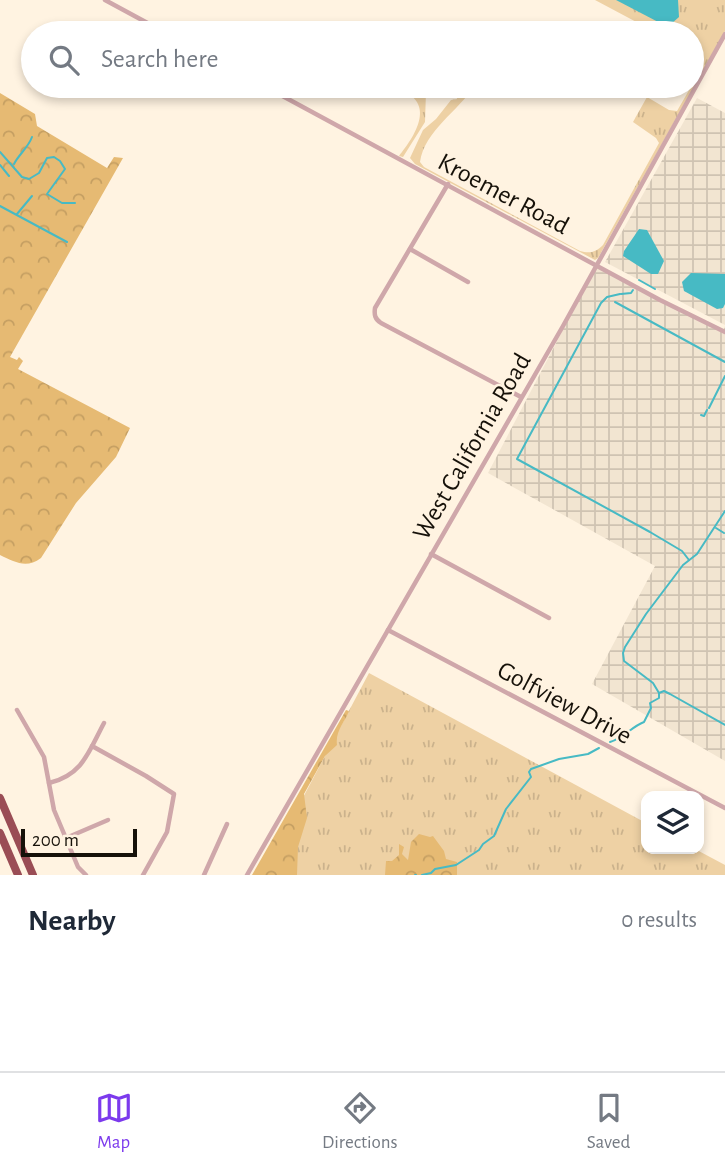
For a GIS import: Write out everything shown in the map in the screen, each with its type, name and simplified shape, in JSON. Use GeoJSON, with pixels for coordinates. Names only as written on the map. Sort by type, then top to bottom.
{"type":"FeatureCollection","features":[{"type":"Feature","properties":{"kind":"highway"},"geometry":{"type":"LineString","coordinates":[[0,798],[33,875]]}},
{"type":"Feature","properties":{"kind":"highway"},"geometry":{"type":"LineString","coordinates":[[0,833],[18,875]]}},
{"type":"Feature","properties":{"kind":"street"},"geometry":{"type":"LineString","coordinates":[[105,0],[144,21]]}},
{"type":"Feature","properties":{"kind":"street","name":"West California Road"},"geometry":{"type":"LineString","coordinates":[[704,72],[725,34]]}},
{"type":"Feature","properties":{"kind":"street","name":"Kroemer Road"},"geometry":{"type":"LineString","coordinates":[[287,98],[725,332]]}},
{"type":"Feature","properties":{"kind":"street","name":"West California Road"},"geometry":{"type":"LineString","coordinates":[[247,875],[522,397],[690,98]]}},
{"type":"Feature","properties":{"kind":"street"},"geometry":{"type":"LineString","coordinates":[[448,184],[375,308],[376,319],[522,397]]}},
{"type":"Feature","properties":{"kind":"street"},"geometry":{"type":"LineString","coordinates":[[410,249],[468,282]]}},
{"type":"Feature","properties":{"kind":"street"},"geometry":{"type":"LineString","coordinates":[[431,554],[549,618]]}},
{"type":"Feature","properties":{"kind":"street","name":"Golfview Drive"},"geometry":{"type":"LineString","coordinates":[[388,630],[725,808]]}},
{"type":"Feature","properties":{"kind":"street"},"geometry":{"type":"LineString","coordinates":[[16,710],[44,757],[52,805],[78,867],[86,875]]}},
{"type":"Feature","properties":{"kind":"street"},"geometry":{"type":"LineString","coordinates":[[49,783],[67,778],[76,771],[104,723]]}},
{"type":"Feature","properties":{"kind":"street"},"geometry":{"type":"LineString","coordinates":[[92,746],[174,794],[167,832],[143,875]]}},
{"type":"Feature","properties":{"kind":"street"},"geometry":{"type":"LineString","coordinates":[[66,838],[108,820]]}},
{"type":"Feature","properties":{"kind":"street"},"geometry":{"type":"LineString","coordinates":[[204,875],[227,824]]}},
{"type":"Feature","properties":{"kind":"shaded area"},"geometry":{"type":"Polygon","coordinates":[[[697,98],[725,113],[725,325],[605,262],[697,98]]]}},
{"type":"Feature","properties":{"kind":"shaded area"},"geometry":{"type":"Polygon","coordinates":[[[597,265],[723,331],[725,326],[725,761],[592,684],[655,566],[488,473],[597,265]]]}},
{"type":"Feature","properties":{"kind":"green space"},"geometry":{"type":"Polygon","coordinates":[[[595,0],[725,0],[725,31],[704,69],[704,21],[634,21],[595,0]]]}},
{"type":"Feature","properties":{"kind":"green space"},"geometry":{"type":"Polygon","coordinates":[[[0,93],[35,114],[37,126],[107,168],[114,157],[123,158],[10,357],[17,360],[19,357],[23,361],[18,369],[130,428],[116,457],[76,503],[41,558],[25,564],[0,555],[0,93]]]}},
{"type":"Feature","properties":{"kind":"green space"},"geometry":{"type":"Polygon","coordinates":[[[414,98],[426,98],[425,122],[403,157],[399,156],[416,130],[420,112],[414,98]]]}},
{"type":"Feature","properties":{"kind":"green space"},"geometry":{"type":"Polygon","coordinates":[[[464,98],[428,140],[420,162],[424,167],[580,251],[590,252],[603,245],[659,143],[633,122],[646,98],[669,110],[677,111],[685,98],[688,98],[595,260],[415,164],[410,158],[423,130],[451,100],[464,98]]]}},
{"type":"Feature","properties":{"kind":"green space"},"geometry":{"type":"Polygon","coordinates":[[[369,673],[641,820],[641,854],[704,854],[725,865],[725,875],[259,875],[369,673]]]}},
{"type":"Feature","properties":{"kind":"green space"},"geometry":{"type":"Polygon","coordinates":[[[346,710],[349,711],[339,731],[337,745],[325,756],[304,794],[307,818],[298,847],[297,875],[252,875],[346,710]]]}},
{"type":"Feature","properties":{"kind":"green space"},"geometry":{"type":"Polygon","coordinates":[[[419,834],[433,836],[444,851],[446,859],[457,862],[457,875],[385,875],[386,861],[392,861],[399,855],[399,844],[404,847],[402,854],[408,860],[411,842],[419,834]]]}},
{"type":"Feature","properties":{"kind":"water"},"geometry":{"type":"Polygon","coordinates":[[[616,0],[678,0],[679,17],[674,21],[656,21],[616,0]]]}},
{"type":"Feature","properties":{"kind":"water"},"geometry":{"type":"Polygon","coordinates":[[[639,229],[647,230],[664,261],[658,274],[651,274],[623,256],[639,229]]]}},
{"type":"Feature","properties":{"kind":"water"},"geometry":{"type":"Polygon","coordinates":[[[691,273],[725,274],[723,308],[717,309],[684,291],[682,282],[691,273]]]}},
{"type":"Feature","properties":{"kind":"waterway"},"geometry":{"type":"LineString","coordinates":[[14,164],[32,137]]}},
{"type":"Feature","properties":{"kind":"waterway"},"geometry":{"type":"LineString","coordinates":[[0,152],[22,177],[29,179],[39,173],[47,158],[54,157],[60,161],[65,169],[47,194],[62,203],[75,203]]}},
{"type":"Feature","properties":{"kind":"waterway"},"geometry":{"type":"LineString","coordinates":[[0,165],[9,176]]}},
{"type":"Feature","properties":{"kind":"waterway"},"geometry":{"type":"LineString","coordinates":[[17,214],[32,196]]}},
{"type":"Feature","properties":{"kind":"waterway"},"geometry":{"type":"LineString","coordinates":[[0,206],[67,242]]}},
{"type":"Feature","properties":{"kind":"waterway"},"geometry":{"type":"LineString","coordinates":[[639,280],[655,289]]}},
{"type":"Feature","properties":{"kind":"waterway"},"geometry":{"type":"LineString","coordinates":[[621,294],[631,293],[633,290]]}},
{"type":"Feature","properties":{"kind":"waterway"},"geometry":{"type":"LineString","coordinates":[[620,294],[607,297],[601,303],[517,459],[650,532],[682,551],[689,560]]}},
{"type":"Feature","properties":{"kind":"waterway"},"geometry":{"type":"LineString","coordinates":[[615,302],[725,362]]}},
{"type":"Feature","properties":{"kind":"waterway"},"geometry":{"type":"LineString","coordinates":[[709,408],[725,376]]}},
{"type":"Feature","properties":{"kind":"waterway"},"geometry":{"type":"LineString","coordinates":[[701,415],[704,416],[707,410]]}},
{"type":"Feature","properties":{"kind":"waterway"},"geometry":{"type":"LineString","coordinates":[[659,693],[653,683],[624,661],[625,647],[683,565],[697,554],[725,511]]}},
{"type":"Feature","properties":{"kind":"waterway"},"geometry":{"type":"LineString","coordinates":[[716,528],[724,533]]}},
{"type":"Feature","properties":{"kind":"waterway"},"geometry":{"type":"LineString","coordinates":[[659,693],[664,691],[725,725]]}},
{"type":"Feature","properties":{"kind":"waterway"},"geometry":{"type":"LineString","coordinates":[[610,742],[644,722],[651,708],[650,703],[659,698],[659,694]]}},
{"type":"Feature","properties":{"kind":"waterway"},"geometry":{"type":"LineString","coordinates":[[422,875],[456,865],[494,836],[506,809],[531,777],[531,769],[559,759],[588,754],[599,748]]}}]}
